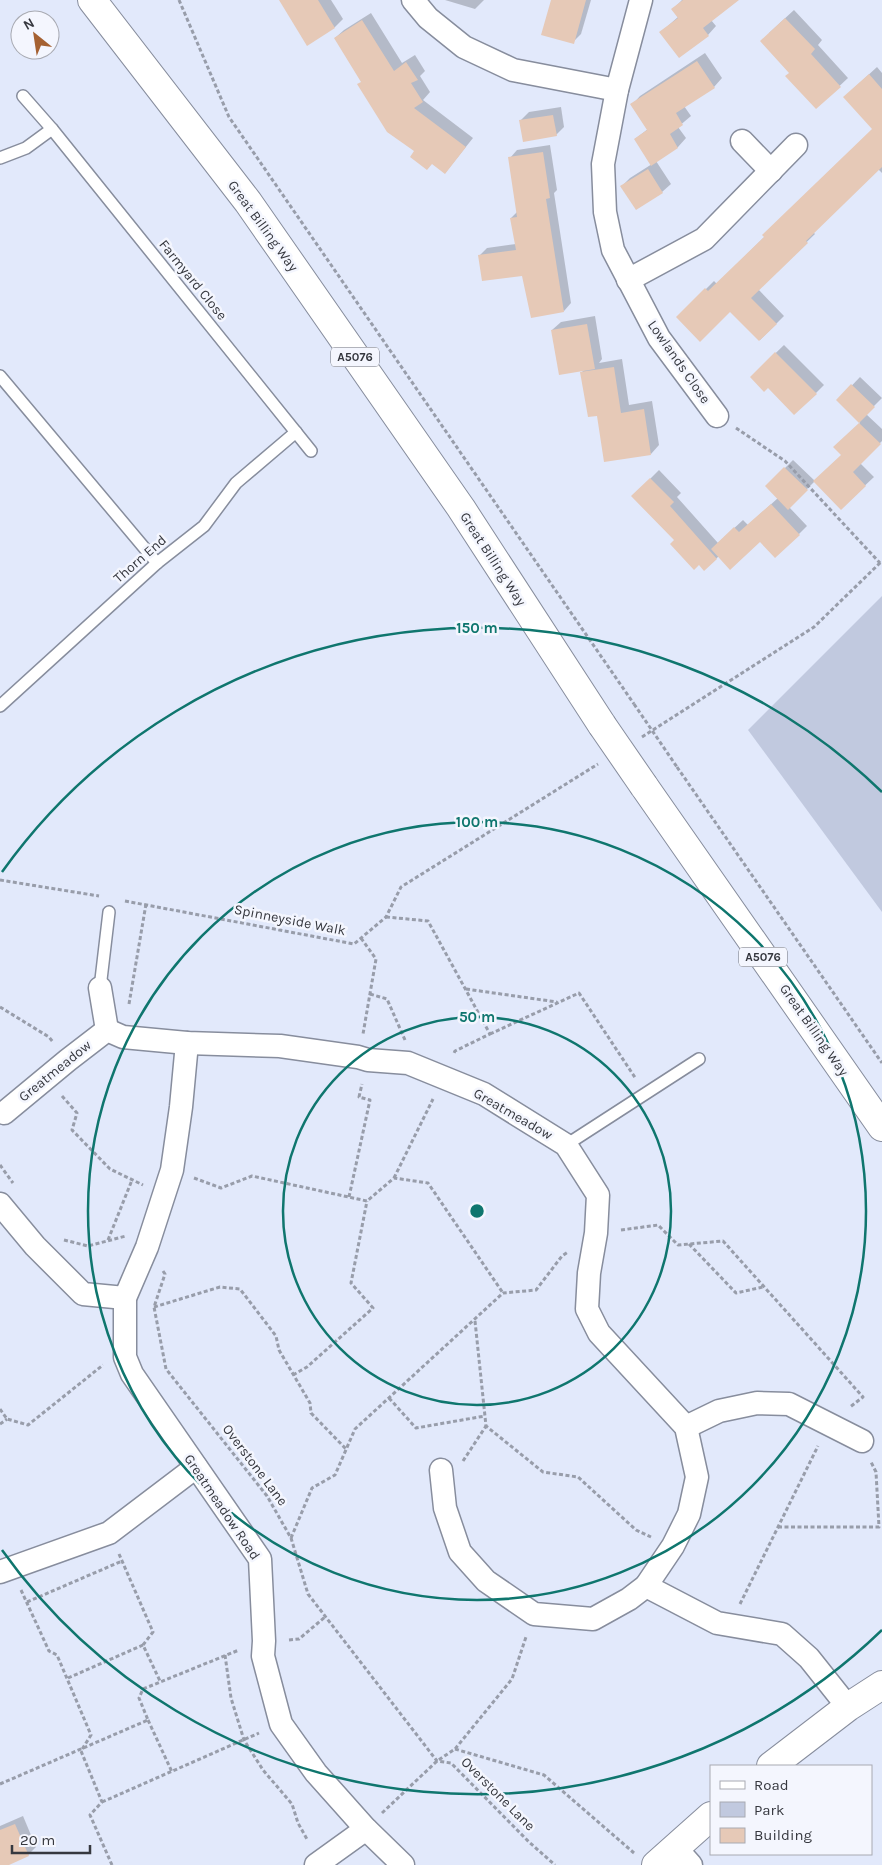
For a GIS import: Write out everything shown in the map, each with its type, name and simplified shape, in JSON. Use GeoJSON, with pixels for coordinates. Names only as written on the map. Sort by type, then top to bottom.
{"type":"FeatureCollection","features":[{"type":"Feature","properties":{"kind":"main road","name":"Great Billing Way"},"geometry":{"type":"LineString","coordinates":[[92,0],[248,202],[461,508],[602,725],[882,1128]]}},
{"type":"Feature","properties":{"kind":"main road"},"geometry":{"type":"LineString","coordinates":[[772,1765],[848,1707],[882,1685]]}},
{"type":"Feature","properties":{"kind":"main road"},"geometry":{"type":"LineString","coordinates":[[666,1859],[710,1817]]}},
{"type":"Feature","properties":{"kind":"street"},"geometry":{"type":"LineString","coordinates":[[413,0],[428,18],[464,47],[513,70],[617,90]]}},
{"type":"Feature","properties":{"kind":"street","name":"Lowlands Close"},"geometry":{"type":"LineString","coordinates":[[641,0],[617,90],[603,164],[605,212],[613,250],[659,338],[717,416]]}},
{"type":"Feature","properties":{"kind":"street"},"geometry":{"type":"LineString","coordinates":[[742,141],[771,171]]}},
{"type":"Feature","properties":{"kind":"street"},"geometry":{"type":"LineString","coordinates":[[628,280],[704,239],[796,146]]}},
{"type":"Feature","properties":{"kind":"street"},"geometry":{"type":"LineString","coordinates":[[100,988],[115,1034]]}},
{"type":"Feature","properties":{"kind":"street","name":"Greatmeadow"},"geometry":{"type":"LineString","coordinates":[[4,1113],[68,1060],[115,1034],[187,1043],[280,1046],[363,1059],[408,1063],[484,1094],[566,1145],[598,1194],[596,1233],[589,1273],[588,1309],[599,1333],[686,1427]]}},
{"type":"Feature","properties":{"kind":"street","name":"Greatmeadow Road"},"geometry":{"type":"LineString","coordinates":[[187,1043],[181,1107],[172,1170],[147,1247],[125,1298],[125,1358],[132,1374],[260,1559],[263,1656],[281,1724],[316,1773],[403,1865]]}},
{"type":"Feature","properties":{"kind":"street"},"geometry":{"type":"LineString","coordinates":[[0,1204],[35,1246],[83,1294],[125,1298]]}},
{"type":"Feature","properties":{"kind":"street"},"geometry":{"type":"LineString","coordinates":[[441,1470],[445,1508],[460,1552],[486,1581],[534,1614],[593,1619],[629,1599],[646,1586],[672,1546],[689,1514],[697,1477],[686,1427],[719,1411],[757,1403],[789,1404],[862,1441]]}},
{"type":"Feature","properties":{"kind":"street"},"geometry":{"type":"LineString","coordinates":[[6,1570],[110,1533],[196,1467]]}},
{"type":"Feature","properties":{"kind":"street"},"geometry":{"type":"LineString","coordinates":[[646,1586],[717,1623],[782,1634],[809,1658],[848,1707]]}},
{"type":"Feature","properties":{"kind":"street"},"geometry":{"type":"LineString","coordinates":[[318,1864],[366,1828]]}},
{"type":"Feature","properties":{"kind":"lane","name":"Farmyard Close"},"geometry":{"type":"LineString","coordinates":[[23,96],[52,129],[311,450]]}},
{"type":"Feature","properties":{"kind":"lane"},"geometry":{"type":"LineString","coordinates":[[0,158],[26,148],[52,129]]}},
{"type":"Feature","properties":{"kind":"lane"},"geometry":{"type":"LineString","coordinates":[[0,376],[157,563]]}},
{"type":"Feature","properties":{"kind":"lane","name":"Thorn End"},"geometry":{"type":"LineString","coordinates":[[0,706],[157,563],[204,526],[236,483],[296,432]]}},
{"type":"Feature","properties":{"kind":"lane"},"geometry":{"type":"LineString","coordinates":[[100,988],[109,912]]}},
{"type":"Feature","properties":{"kind":"lane"},"geometry":{"type":"LineString","coordinates":[[566,1145],[699,1059]]}},
{"type":"Feature","properties":{"kind":"path"},"geometry":{"type":"LineString","coordinates":[[179,0],[229,117],[882,1063]]}},
{"type":"Feature","properties":{"kind":"path"},"geometry":{"type":"LineString","coordinates":[[660,726],[814,627],[881,562],[785,462],[717,416]]}},
{"type":"Feature","properties":{"kind":"path","name":"Spinneyside Walk"},"geometry":{"type":"LineString","coordinates":[[117,900],[354,944],[386,917],[401,887],[604,760]]}},
{"type":"Feature","properties":{"kind":"path"},"geometry":{"type":"LineString","coordinates":[[0,880],[107,898]]}},
{"type":"Feature","properties":{"kind":"path"},"geometry":{"type":"LineString","coordinates":[[115,1034],[146,904]]}},
{"type":"Feature","properties":{"kind":"path"},"geometry":{"type":"LineString","coordinates":[[386,917],[428,920],[490,1034]]}},
{"type":"Feature","properties":{"kind":"path"},"geometry":{"type":"LineString","coordinates":[[349,1197],[370,1100],[359,1097],[370,994],[376,959],[361,938]]}},
{"type":"Feature","properties":{"kind":"path"},"geometry":{"type":"LineString","coordinates":[[466,989],[558,1002]]}},
{"type":"Feature","properties":{"kind":"path"},"geometry":{"type":"LineString","coordinates":[[293,1375],[307,1367],[373,1308],[351,1283],[367,1201],[394,1178],[455,1051],[579,993],[646,1093]]}},
{"type":"Feature","properties":{"kind":"path"},"geometry":{"type":"LineString","coordinates":[[370,994],[387,999],[416,1067]]}},
{"type":"Feature","properties":{"kind":"path"},"geometry":{"type":"LineString","coordinates":[[0,1007],[49,1037],[68,1060]]}},
{"type":"Feature","properties":{"kind":"path"},"geometry":{"type":"LineString","coordinates":[[47,1078],[77,1113],[72,1130],[110,1169],[164,1195]]}},
{"type":"Feature","properties":{"kind":"path"},"geometry":{"type":"LineString","coordinates":[[0,1165],[17,1187]]}},
{"type":"Feature","properties":{"kind":"path"},"geometry":{"type":"LineString","coordinates":[[172,1170],[220,1188],[252,1176],[367,1201]]}},
{"type":"Feature","properties":{"kind":"path"},"geometry":{"type":"LineString","coordinates":[[394,1178],[428,1183],[503,1293]]}},
{"type":"Feature","properties":{"kind":"path"},"geometry":{"type":"LineString","coordinates":[[107,1241],[132,1180]]}},
{"type":"Feature","properties":{"kind":"path","name":"Overstone Lane"},"geometry":{"type":"LineString","coordinates":[[56,1238],[88,1246],[130,1235],[147,1247],[165,1274],[154,1307],[166,1369],[267,1496],[291,1538],[308,1594],[437,1761],[451,1763],[529,1842],[555,1865]]}},
{"type":"Feature","properties":{"kind":"path"},"geometry":{"type":"LineString","coordinates":[[689,1244],[736,1293],[764,1287]]}},
{"type":"Feature","properties":{"kind":"path"},"geometry":{"type":"LineString","coordinates":[[154,1307],[220,1287],[240,1289],[276,1336],[279,1350],[310,1403],[311,1413],[346,1449]]}},
{"type":"Feature","properties":{"kind":"path"},"geometry":{"type":"LineString","coordinates":[[441,1470],[463,1460],[486,1426],[474,1321]]}},
{"type":"Feature","properties":{"kind":"path"},"geometry":{"type":"LineString","coordinates":[[0,1410],[7,1419],[28,1425],[106,1363],[125,1358]]}},
{"type":"Feature","properties":{"kind":"path"},"geometry":{"type":"LineString","coordinates":[[389,1398],[416,1428],[485,1416]]}},
{"type":"Feature","properties":{"kind":"path"},"geometry":{"type":"LineString","coordinates":[[0,1424],[7,1419]]}},
{"type":"Feature","properties":{"kind":"path"},"geometry":{"type":"LineString","coordinates":[[486,1426],[543,1472],[578,1477],[636,1530],[672,1546]]}},
{"type":"Feature","properties":{"kind":"path"},"geometry":{"type":"LineString","coordinates":[[778,1527],[879,1526],[876,1472],[862,1441]]}},
{"type":"Feature","properties":{"kind":"path"},"geometry":{"type":"LineString","coordinates":[[68,1678],[143,1645],[153,1632],[110,1533]]}},
{"type":"Feature","properties":{"kind":"path"},"geometry":{"type":"LineString","coordinates":[[27,1602],[122,1561]]}},
{"type":"Feature","properties":{"kind":"path"},"geometry":{"type":"LineString","coordinates":[[6,1570],[27,1602],[49,1652],[57,1655],[68,1678],[91,1734],[81,1751]]}},
{"type":"Feature","properties":{"kind":"path"},"geometry":{"type":"LineString","coordinates":[[366,1828],[437,1761],[455,1749],[512,1679],[534,1614]]}},
{"type":"Feature","properties":{"kind":"path"},"geometry":{"type":"LineString","coordinates":[[172,1772],[139,1698],[143,1689],[264,1641],[299,1639],[325,1617]]}},
{"type":"Feature","properties":{"kind":"path"},"geometry":{"type":"LineString","coordinates":[[143,1645],[160,1681]]}},
{"type":"Feature","properties":{"kind":"path"},"geometry":{"type":"LineString","coordinates":[[225,1655],[231,1698],[244,1740],[263,1770],[292,1804],[298,1823],[318,1864]]}},
{"type":"Feature","properties":{"kind":"path"},"geometry":{"type":"LineString","coordinates":[[0,1784],[81,1751],[148,1720]]}},
{"type":"Feature","properties":{"kind":"path"},"geometry":{"type":"LineString","coordinates":[[112,1865],[90,1815],[102,1802],[281,1724]]}},
{"type":"Feature","properties":{"kind":"path"},"geometry":{"type":"LineString","coordinates":[[455,1749],[544,1775],[666,1859]]}},
{"type":"Feature","properties":{"kind":"path"},"geometry":{"type":"LineString","coordinates":[[81,1751],[102,1802]]}},
{"type":"Feature","properties":{"kind":"green space"},"geometry":{"type":"Polygon","coordinates":[[[882,596],[882,912],[748,730],[882,596]]]}},
{"type":"Feature","properties":{"kind":"building"},"geometry":{"type":"Polygon","coordinates":[[[279,0],[318,0],[335,28],[307,46],[279,0]]]}},
{"type":"Feature","properties":{"kind":"building"},"geometry":{"type":"Polygon","coordinates":[[[551,0],[586,0],[574,44],[541,35],[551,0]]]}},
{"type":"Feature","properties":{"kind":"building"},"geometry":{"type":"Polygon","coordinates":[[[683,0],[739,0],[703,28],[709,36],[679,58],[659,32],[678,18],[671,9],[683,0]]]}},
{"type":"Feature","properties":{"kind":"building"},"geometry":{"type":"Polygon","coordinates":[[[785,18],[815,49],[811,54],[841,87],[816,109],[785,76],[789,73],[760,41],[785,18]]]}},
{"type":"Feature","properties":{"kind":"building"},"geometry":{"type":"Polygon","coordinates":[[[362,20],[394,71],[406,62],[418,80],[411,83],[423,102],[414,108],[466,147],[445,174],[432,164],[427,170],[410,157],[414,151],[387,132],[357,84],[361,82],[334,38],[362,20]]]}},
{"type":"Feature","properties":{"kind":"building"},"geometry":{"type":"Polygon","coordinates":[[[697,61],[715,88],[676,113],[683,125],[670,134],[678,148],[651,166],[634,139],[647,130],[630,104],[697,61]]]}},
{"type":"Feature","properties":{"kind":"building"},"geometry":{"type":"Polygon","coordinates":[[[869,74],[882,89],[882,167],[751,298],[777,324],[759,341],[730,312],[700,342],[676,317],[705,288],[708,291],[764,237],[762,235],[872,129],[843,97],[869,74]]]}},
{"type":"Feature","properties":{"kind":"building"},"geometry":{"type":"Polygon","coordinates":[[[553,115],[557,136],[523,142],[519,120],[553,115]]]}},
{"type":"Feature","properties":{"kind":"building"},"geometry":{"type":"Polygon","coordinates":[[[543,152],[550,198],[546,199],[564,312],[531,318],[522,276],[482,281],[478,255],[516,250],[510,218],[517,217],[508,157],[543,152]]]}},
{"type":"Feature","properties":{"kind":"building"},"geometry":{"type":"Polygon","coordinates":[[[648,169],[663,193],[636,210],[620,186],[648,169]]]}},
{"type":"Feature","properties":{"kind":"building"},"geometry":{"type":"Polygon","coordinates":[[[587,324],[595,369],[559,375],[551,330],[587,324]]]}},
{"type":"Feature","properties":{"kind":"building"},"geometry":{"type":"Polygon","coordinates":[[[775,352],[817,394],[794,415],[768,388],[764,392],[750,377],[775,352]]]}},
{"type":"Feature","properties":{"kind":"building"},"geometry":{"type":"Polygon","coordinates":[[[614,367],[621,413],[644,409],[651,455],[604,462],[597,416],[588,417],[580,372],[614,367]]]}},
{"type":"Feature","properties":{"kind":"building"},"geometry":{"type":"Polygon","coordinates":[[[851,384],[875,407],[859,423],[836,400],[851,384]]]}},
{"type":"Feature","properties":{"kind":"building"},"geometry":{"type":"Polygon","coordinates":[[[859,423],[881,444],[853,472],[866,486],[841,510],[813,481],[841,455],[833,447],[859,423]]]}},
{"type":"Feature","properties":{"kind":"building"},"geometry":{"type":"Polygon","coordinates":[[[784,467],[808,490],[788,510],[765,486],[784,467]]]}},
{"type":"Feature","properties":{"kind":"building"},"geometry":{"type":"Polygon","coordinates":[[[650,478],[674,502],[670,506],[717,559],[704,571],[699,565],[694,570],[670,544],[674,540],[631,496],[650,478]]]}},
{"type":"Feature","properties":{"kind":"building"},"geometry":{"type":"Polygon","coordinates":[[[771,504],[800,535],[775,558],[760,542],[730,570],[711,549],[734,527],[739,532],[771,504]]]}},
{"type":"Feature","properties":{"kind":"building"},"geometry":{"type":"Polygon","coordinates":[[[15,1824],[29,1856],[9,1865],[0,1865],[0,1830],[15,1824]]]}}]}
